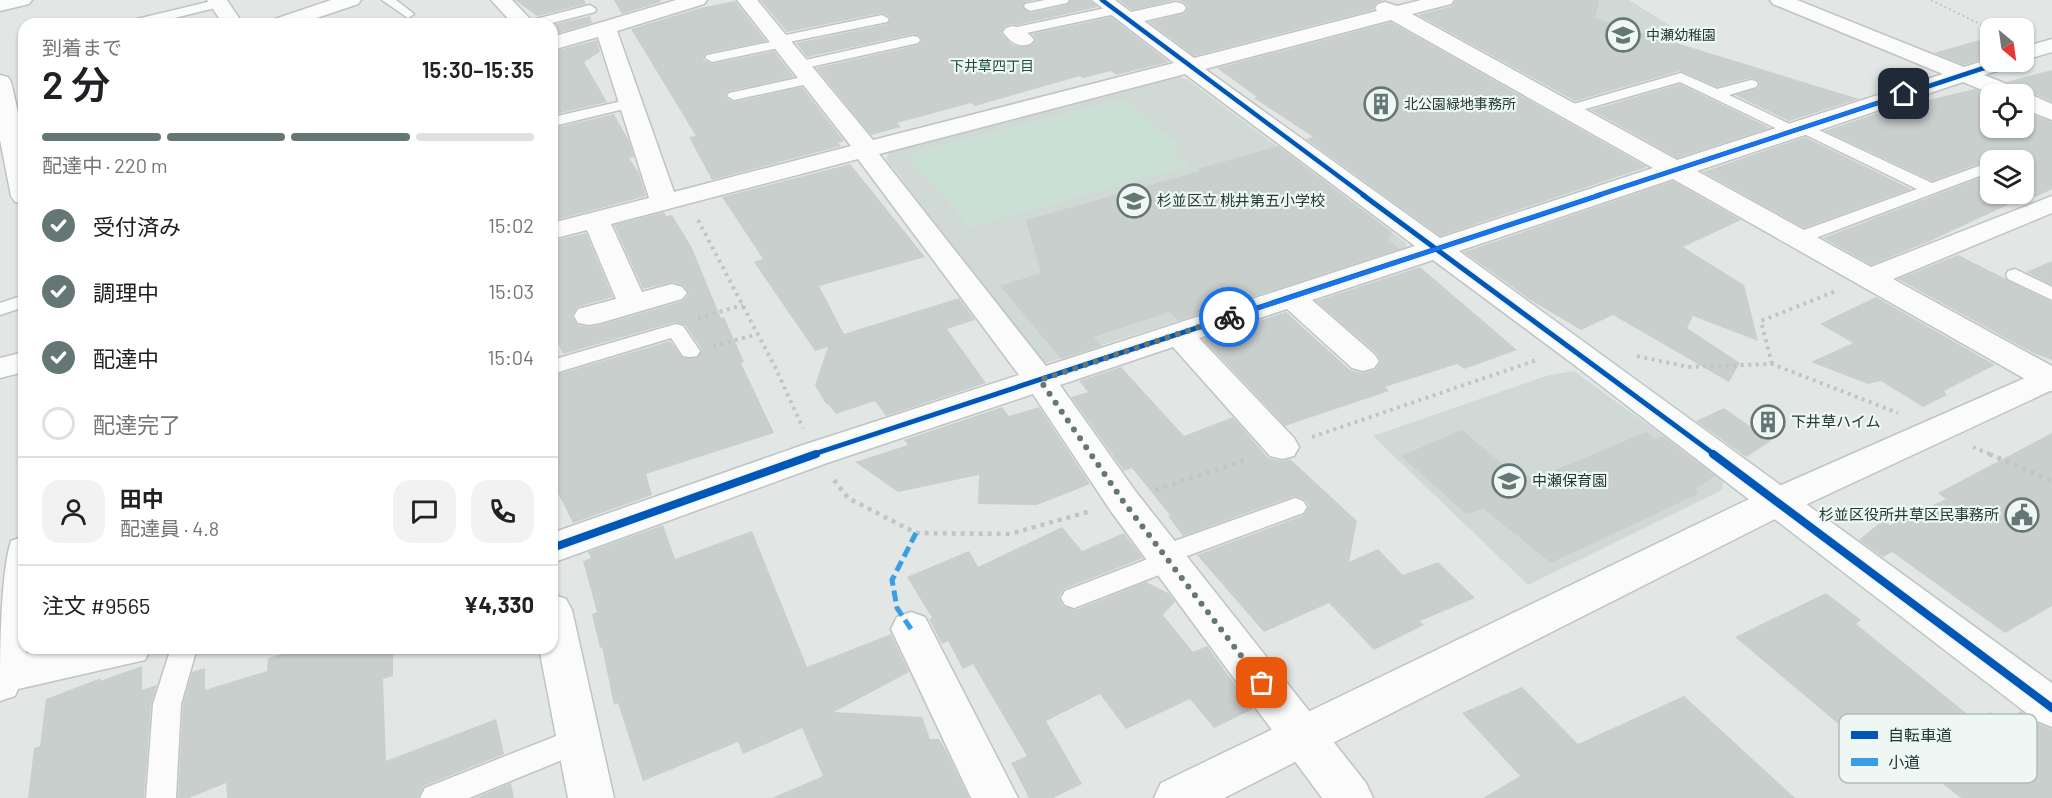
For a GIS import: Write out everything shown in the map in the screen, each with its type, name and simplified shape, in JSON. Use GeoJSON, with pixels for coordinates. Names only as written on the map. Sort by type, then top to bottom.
{"type":"FeatureCollection","features":[{"type":"Feature","properties":{"kind":"street"},"geometry":{"type":"LineString","coordinates":[[0,5],[22,0]]}},
{"type":"Feature","properties":{"kind":"street"},"geometry":{"type":"LineString","coordinates":[[297,18],[351,0]]}},
{"type":"Feature","properties":{"kind":"street"},"geometry":{"type":"LineString","coordinates":[[501,0],[519,18]]}},
{"type":"Feature","properties":{"kind":"street"},"geometry":{"type":"LineString","coordinates":[[558,42],[697,0]]}},
{"type":"Feature","properties":{"kind":"street"},"geometry":{"type":"LineString","coordinates":[[747,0],[862,143],[864,150],[1040,380],[1123,501],[1350,798]]}},
{"type":"Feature","properties":{"kind":"street"},"geometry":{"type":"LineString","coordinates":[[1370,0],[2051,378]]}},
{"type":"Feature","properties":{"kind":"street"},"geometry":{"type":"LineString","coordinates":[[558,230],[1444,0]]}},
{"type":"Feature","properties":{"kind":"street"},"geometry":{"type":"LineString","coordinates":[[1780,0],[1988,84]]}},
{"type":"Feature","properties":{"kind":"street"},"geometry":{"type":"LineString","coordinates":[[218,2],[228,18]]}},
{"type":"Feature","properties":{"kind":"street"},"geometry":{"type":"LineString","coordinates":[[1115,10],[1176,8]]}},
{"type":"Feature","properties":{"kind":"street"},"geometry":{"type":"LineString","coordinates":[[1115,10],[2052,708]]}},
{"type":"Feature","properties":{"kind":"street"},"geometry":{"type":"LineString","coordinates":[[606,28],[664,202]]}},
{"type":"Feature","properties":{"kind":"street"},"geometry":{"type":"LineString","coordinates":[[2034,51],[2052,45]]}},
{"type":"Feature","properties":{"kind":"street"},"geometry":{"type":"LineString","coordinates":[[558,546],[815,454],[1980,69]]}},
{"type":"Feature","properties":{"kind":"street"},"geometry":{"type":"LineString","coordinates":[[0,82],[10,114],[18,161]]}},
{"type":"Feature","properties":{"kind":"street"},"geometry":{"type":"LineString","coordinates":[[2034,105],[2052,113]]}},
{"type":"Feature","properties":{"kind":"street"},"geometry":{"type":"LineString","coordinates":[[0,210],[18,204]]}},
{"type":"Feature","properties":{"kind":"street"},"geometry":{"type":"LineString","coordinates":[[1869,278],[2052,204]]}},
{"type":"Feature","properties":{"kind":"street"},"geometry":{"type":"LineString","coordinates":[[596,220],[633,304]]}},
{"type":"Feature","properties":{"kind":"street"},"geometry":{"type":"LineString","coordinates":[[589,316],[672,293]]}},
{"type":"Feature","properties":{"kind":"street"},"geometry":{"type":"LineString","coordinates":[[1291,297],[1363,361]]}},
{"type":"Feature","properties":{"kind":"street"},"geometry":{"type":"LineString","coordinates":[[1178,334],[1282,447]]}},
{"type":"Feature","properties":{"kind":"street"},"geometry":{"type":"LineString","coordinates":[[0,368],[18,364]]}},
{"type":"Feature","properties":{"kind":"street"},"geometry":{"type":"LineString","coordinates":[[1177,798],[1776,502],[2051,378]]}},
{"type":"Feature","properties":{"kind":"street"},"geometry":{"type":"LineString","coordinates":[[18,584],[1,676],[103,654]]}},
{"type":"Feature","properties":{"kind":"street"},"geometry":{"type":"LineString","coordinates":[[911,629],[995,798]]}},
{"type":"Feature","properties":{"kind":"street"},"geometry":{"type":"LineString","coordinates":[[558,639],[591,798]]}},
{"type":"Feature","properties":{"kind":"lane"},"geometry":{"type":"LineString","coordinates":[[388,0],[408,14]]}},
{"type":"Feature","properties":{"kind":"lane"},"geometry":{"type":"LineString","coordinates":[[1030,7],[1063,0]]}},
{"type":"Feature","properties":{"kind":"lane"},"geometry":{"type":"LineString","coordinates":[[157,18],[218,2]]}},
{"type":"Feature","properties":{"kind":"lane"},"geometry":{"type":"LineString","coordinates":[[556,18],[590,9]]}},
{"type":"Feature","properties":{"kind":"lane"},"geometry":{"type":"LineString","coordinates":[[1018,36],[1115,10]]}},
{"type":"Feature","properties":{"kind":"lane"},"geometry":{"type":"LineString","coordinates":[[734,96],[794,57],[882,19]]}},
{"type":"Feature","properties":{"kind":"lane"},"geometry":{"type":"LineString","coordinates":[[712,57],[794,57],[913,40]]}},
{"type":"Feature","properties":{"kind":"lane"},"geometry":{"type":"LineString","coordinates":[[1568,110],[1681,77],[1931,189]]}},
{"type":"Feature","properties":{"kind":"lane"},"geometry":{"type":"LineString","coordinates":[[1719,93],[1751,84]]}},
{"type":"Feature","properties":{"kind":"lane"},"geometry":{"type":"LineString","coordinates":[[558,120],[631,103]]}},
{"type":"Feature","properties":{"kind":"lane"},"geometry":{"type":"LineString","coordinates":[[1799,238],[1980,171]]}},
{"type":"Feature","properties":{"kind":"lane"},"geometry":{"type":"LineString","coordinates":[[2015,275],[2052,294]]}},
{"type":"Feature","properties":{"kind":"lane"},"geometry":{"type":"LineString","coordinates":[[0,309],[18,303]]}},
{"type":"Feature","properties":{"kind":"lane"},"geometry":{"type":"LineString","coordinates":[[558,365],[676,330],[690,351]]}},
{"type":"Feature","properties":{"kind":"lane"},"geometry":{"type":"LineString","coordinates":[[1074,598],[1166,558],[1295,507]]}},
{"type":"Feature","properties":{"kind":"lane"},"geometry":{"type":"LineString","coordinates":[[161,798],[167,704],[182,654]]}},
{"type":"Feature","properties":{"kind":"lane"},"geometry":{"type":"LineString","coordinates":[[435,798],[579,740]]}},
{"type":"Feature","properties":{"kind":"path"},"geometry":{"type":"LineString","coordinates":[[1931,0],[1980,24]]}},
{"type":"Feature","properties":{"kind":"path"},"geometry":{"type":"LineString","coordinates":[[1772,364],[1761,321],[1869,278]]}},
{"type":"Feature","properties":{"kind":"path"},"geometry":{"type":"LineString","coordinates":[[676,330],[680,323],[743,304]]}},
{"type":"Feature","properties":{"kind":"path"},"geometry":{"type":"LineString","coordinates":[[690,351],[759,334]]}},
{"type":"Feature","properties":{"kind":"shaded area"},"geometry":{"type":"Polygon","coordinates":[[[1480,0],[1629,0],[1688,37],[1604,59],[1480,0]]]}},
{"type":"Feature","properties":{"kind":"shaded area","name":"杉並区立 桃井第五小学校"},"geometry":{"type":"Polygon","coordinates":[[[1176,76],[1187,79],[1406,243],[1406,248],[1043,364],[886,159],[889,152],[1176,76]]]}},
{"type":"Feature","properties":{"kind":"shaded area"},"geometry":{"type":"Polygon","coordinates":[[[1574,371],[1724,480],[1722,490],[1528,585],[1373,436],[1549,375],[1574,371]]]}},
{"type":"Feature","properties":{"kind":"green space"},"geometry":{"type":"Polygon","coordinates":[[[1123,99],[1179,145],[1175,153],[1191,166],[970,227],[909,160],[915,152],[1123,99]]]}},
{"type":"Feature","properties":{"kind":"building"},"geometry":{"type":"Polygon","coordinates":[[[515,0],[584,0],[586,4],[537,16],[515,0]]]}},
{"type":"Feature","properties":{"kind":"building"},"geometry":{"type":"Polygon","coordinates":[[[614,0],[660,0],[661,2],[622,14],[614,0]]]}},
{"type":"Feature","properties":{"kind":"building"},"geometry":{"type":"Polygon","coordinates":[[[760,0],[1034,0],[1025,2],[1022,6],[1030,13],[1067,5],[1071,0],[1090,0],[1098,7],[1017,25],[1012,24],[1004,27],[1001,33],[1013,45],[1026,47],[1036,40],[1032,34],[1111,17],[1169,62],[1116,75],[1111,71],[1083,78],[1080,76],[975,106],[971,103],[897,123],[901,127],[871,135],[816,68],[918,45],[922,41],[920,36],[913,34],[807,57],[796,43],[887,24],[891,18],[882,13],[787,32],[760,0]]]}},
{"type":"Feature","properties":{"kind":"building"},"geometry":{"type":"Polygon","coordinates":[[[1119,0],[1175,0],[1132,10],[1119,0]]]}},
{"type":"Feature","properties":{"kind":"building"},"geometry":{"type":"Polygon","coordinates":[[[1177,0],[1384,0],[1376,3],[1373,10],[1194,56],[1149,22],[1185,13],[1188,7],[1184,2],[1177,0]]]}},
{"type":"Feature","properties":{"kind":"building"},"geometry":{"type":"Polygon","coordinates":[[[1456,0],[1599,0],[1595,18],[1859,99],[1789,121],[1735,95],[1758,88],[1760,83],[1756,79],[1750,78],[1717,87],[1680,71],[1575,101],[1418,15],[1452,6],[1456,0]]]}},
{"type":"Feature","properties":{"kind":"building"},"geometry":{"type":"Polygon","coordinates":[[[735,1],[766,41],[707,53],[703,57],[704,60],[712,64],[774,51],[794,77],[729,91],[725,95],[726,98],[734,102],[802,87],[844,141],[838,143],[841,146],[712,180],[689,137],[696,136],[631,29],[700,8],[735,1]]]}},
{"type":"Feature","properties":{"kind":"building"},"geometry":{"type":"Polygon","coordinates":[[[590,16],[592,23],[558,33],[558,24],[590,16]]]}},
{"type":"Feature","properties":{"kind":"building"},"geometry":{"type":"Polygon","coordinates":[[[1391,22],[1647,167],[1440,236],[1306,139],[1313,137],[1254,98],[1257,97],[1217,68],[1391,22]]]}},
{"type":"Feature","properties":{"kind":"building"},"geometry":{"type":"Polygon","coordinates":[[[597,40],[600,52],[584,62],[607,102],[558,114],[558,50],[597,40]]]}},
{"type":"Feature","properties":{"kind":"building"},"geometry":{"type":"Polygon","coordinates":[[[1980,40],[1980,60],[1964,65],[1934,53],[1980,40]]]}},
{"type":"Feature","properties":{"kind":"building"},"geometry":{"type":"Polygon","coordinates":[[[2052,70],[2052,102],[2034,93],[2034,84],[2006,82],[2052,70]]]}},
{"type":"Feature","properties":{"kind":"building"},"geometry":{"type":"Polygon","coordinates":[[[1680,84],[1770,128],[1677,158],[1591,110],[1680,84]]]}},
{"type":"Feature","properties":{"kind":"building"},"geometry":{"type":"Polygon","coordinates":[[[1975,89],[1980,91],[1980,138],[2034,138],[2034,115],[2052,122],[2052,189],[2034,196],[2034,150],[1980,150],[1980,163],[1932,181],[1825,131],[1890,109],[1975,89]]]}},
{"type":"Feature","properties":{"kind":"building"},"geometry":{"type":"Polygon","coordinates":[[[614,114],[629,141],[634,157],[629,158],[639,173],[646,196],[558,219],[559,127],[614,114]]]}},
{"type":"Feature","properties":{"kind":"building"},"geometry":{"type":"Polygon","coordinates":[[[1805,137],[1911,189],[1804,228],[1703,172],[1805,137]]]}},
{"type":"Feature","properties":{"kind":"building"},"geometry":{"type":"Polygon","coordinates":[[[1278,146],[1392,232],[1388,239],[1399,249],[1178,321],[1170,312],[1094,337],[1101,346],[1061,359],[1000,286],[1041,273],[1026,220],[1200,171],[1197,169],[1278,146]]]}},
{"type":"Feature","properties":{"kind":"building"},"geometry":{"type":"Polygon","coordinates":[[[850,164],[925,257],[819,286],[844,334],[959,298],[975,320],[947,329],[986,383],[886,416],[875,401],[836,414],[826,404],[815,385],[828,347],[815,351],[754,262],[763,259],[722,197],[850,164]]]}},
{"type":"Feature","properties":{"kind":"building"},"geometry":{"type":"Polygon","coordinates":[[[1980,178],[1980,204],[2010,204],[1871,265],[1823,238],[1980,178]]]}},
{"type":"Feature","properties":{"kind":"building"},"geometry":{"type":"Polygon","coordinates":[[[1673,181],[1741,220],[1683,247],[1744,285],[1758,341],[1693,316],[1687,328],[1740,363],[1729,382],[1613,315],[1581,330],[1529,299],[1464,252],[1673,181]]]}},
{"type":"Feature","properties":{"kind":"building"},"geometry":{"type":"Polygon","coordinates":[[[664,212],[666,216],[672,215],[691,246],[774,433],[646,474],[652,495],[573,523],[558,493],[558,374],[670,341],[683,358],[697,358],[702,350],[685,325],[675,322],[563,354],[558,343],[558,240],[586,233],[613,297],[577,307],[572,317],[578,325],[589,327],[600,325],[683,301],[689,294],[684,286],[673,282],[643,289],[614,225],[664,212]]]}},
{"type":"Feature","properties":{"kind":"building"},"geometry":{"type":"Polygon","coordinates":[[[1958,255],[2052,302],[2052,360],[2031,352],[1898,279],[1958,255]]]}},
{"type":"Feature","properties":{"kind":"building"},"geometry":{"type":"Polygon","coordinates":[[[2052,261],[2052,285],[2026,272],[2052,261]]]}},
{"type":"Feature","properties":{"kind":"building"},"geometry":{"type":"Polygon","coordinates":[[[1420,267],[1517,350],[1464,369],[1457,364],[1385,387],[1389,391],[1285,426],[1203,339],[1286,312],[1350,370],[1362,373],[1375,370],[1381,361],[1376,353],[1316,301],[1420,267]]]}},
{"type":"Feature","properties":{"kind":"building"},"geometry":{"type":"Polygon","coordinates":[[[1876,297],[1995,365],[1944,391],[1947,395],[1923,407],[1881,381],[1868,384],[1811,362],[1853,343],[1820,324],[1876,297]]]}},
{"type":"Feature","properties":{"kind":"building"},"geometry":{"type":"Polygon","coordinates":[[[1121,367],[1184,436],[1233,417],[1268,458],[1281,461],[1290,459],[1357,521],[1349,562],[1378,549],[1403,575],[1438,562],[1475,598],[1420,621],[1424,625],[1374,650],[1329,603],[1264,632],[1197,555],[1304,515],[1309,506],[1304,499],[1294,496],[1183,536],[1168,516],[1170,515],[1132,468],[1124,471],[1071,397],[1088,392],[1079,381],[1121,367]]]}},
{"type":"Feature","properties":{"kind":"building"},"geometry":{"type":"Polygon","coordinates":[[[1002,407],[1009,416],[1039,407],[1090,484],[1037,505],[978,504],[979,475],[898,492],[855,462],[908,445],[904,440],[1002,407]]]}},
{"type":"Feature","properties":{"kind":"building"},"geometry":{"type":"Polygon","coordinates":[[[1724,408],[1771,441],[1746,457],[1696,421],[1724,408]]]}},
{"type":"Feature","properties":{"kind":"building"},"geometry":{"type":"Polygon","coordinates":[[[1462,430],[1506,467],[1534,479],[1646,432],[1655,439],[1662,436],[1715,476],[1696,488],[1698,494],[1551,563],[1484,509],[1466,514],[1401,456],[1462,430]]]}},
{"type":"Feature","properties":{"kind":"building"},"geometry":{"type":"Polygon","coordinates":[[[2052,433],[2052,606],[2005,633],[1892,552],[1883,557],[1859,540],[1883,520],[1890,525],[1946,499],[1938,493],[2052,433]]]}},
{"type":"Feature","properties":{"kind":"building"},"geometry":{"type":"Polygon","coordinates":[[[663,525],[675,559],[752,531],[807,667],[891,634],[909,672],[834,712],[922,717],[930,739],[939,739],[969,798],[772,798],[823,776],[802,728],[743,754],[738,742],[643,781],[618,703],[614,705],[602,647],[600,648],[592,614],[597,612],[583,561],[591,558],[588,552],[663,525]]]}},
{"type":"Feature","properties":{"kind":"building"},"geometry":{"type":"Polygon","coordinates":[[[1062,527],[1082,551],[1124,533],[1143,558],[1064,589],[1059,597],[1063,606],[1075,610],[1146,582],[1168,593],[1175,602],[1163,615],[1193,652],[1207,646],[1253,709],[1214,728],[1190,699],[1126,729],[1100,694],[1046,721],[1082,784],[1053,798],[1029,798],[1011,763],[1027,756],[973,664],[963,669],[948,641],[942,644],[929,619],[932,618],[907,577],[969,551],[978,567],[1062,527]]]}},
{"type":"Feature","properties":{"kind":"building"},"geometry":{"type":"Polygon","coordinates":[[[1826,593],[1861,620],[1856,624],[1967,714],[1839,714],[1839,724],[1735,637],[1826,593]]]}},
{"type":"Feature","properties":{"kind":"building"},"geometry":{"type":"Polygon","coordinates":[[[282,654],[393,654],[393,676],[383,679],[386,761],[496,719],[504,754],[424,786],[418,798],[227,798],[226,783],[189,798],[178,798],[183,704],[192,672],[205,668],[205,690],[267,671],[268,658],[282,654]]]}},
{"type":"Feature","properties":{"kind":"building"},"geometry":{"type":"Polygon","coordinates":[[[142,666],[142,690],[157,685],[151,704],[144,798],[28,798],[34,748],[40,746],[46,699],[101,678],[100,681],[142,666]]]}},
{"type":"Feature","properties":{"kind":"building"},"geometry":{"type":"Polygon","coordinates":[[[1522,687],[1578,744],[1684,696],[1795,798],[1483,798],[1520,776],[1462,713],[1522,687]]]}},
{"type":"Feature","properties":{"kind":"building"},"geometry":{"type":"Polygon","coordinates":[[[2037,723],[2052,729],[2052,798],[1961,798],[1941,783],[2037,783],[2037,723]]]}},
{"type":"Feature","properties":{"kind":"building"},"geometry":{"type":"Polygon","coordinates":[[[511,783],[514,798],[475,798],[511,783]]]}},
{"type":"Feature","properties":{"kind":"marked path"},"geometry":{"type":"LineString","coordinates":[[911,629],[897,608],[892,580],[916,533]]}},
{"type":"Feature","properties":{"kind":"cycle path"},"geometry":{"type":"LineString","coordinates":[[1102,0],[2052,708]]}},
{"type":"Feature","properties":{"kind":"cycle path"},"geometry":{"type":"LineString","coordinates":[[558,546],[815,454],[1980,69]]}},
{"type":"Feature","properties":{"kind":"way so far"},"geometry":{"type":"LineString","coordinates":[[1229,317],[1040,380],[1123,501],[1262,683]]}},
{"type":"Feature","properties":{"kind":"place","name":"中瀬幼稚園"},"geometry":{"type":"Point","coordinates":[1623,35]}},
{"type":"Feature","properties":{"kind":"place","name":"北公園緑地事務所"},"geometry":{"type":"Point","coordinates":[1381,104]}},
{"type":"Feature","properties":{"kind":"place","name":"杉並区立 桃井第五小学校"},"geometry":{"type":"Point","coordinates":[1134,201]}},
{"type":"Feature","properties":{"kind":"place","name":"下井草ハイム"},"geometry":{"type":"Point","coordinates":[1768,422]}},
{"type":"Feature","properties":{"kind":"place","name":"中瀬保育園"},"geometry":{"type":"Point","coordinates":[1509,481]}},
{"type":"Feature","properties":{"kind":"place","name":"杉並区役所井草区民事務所"},"geometry":{"type":"Point","coordinates":[2022,515]}},
{"type":"Feature","properties":{"kind":"district","name":"下井草四丁目"},"geometry":{"type":"Point","coordinates":[992,66]}},
{"type":"Feature","properties":{"kind":"route"},"geometry":{"type":"LineString","coordinates":[[1229,317],[1904,94]]}}]}
